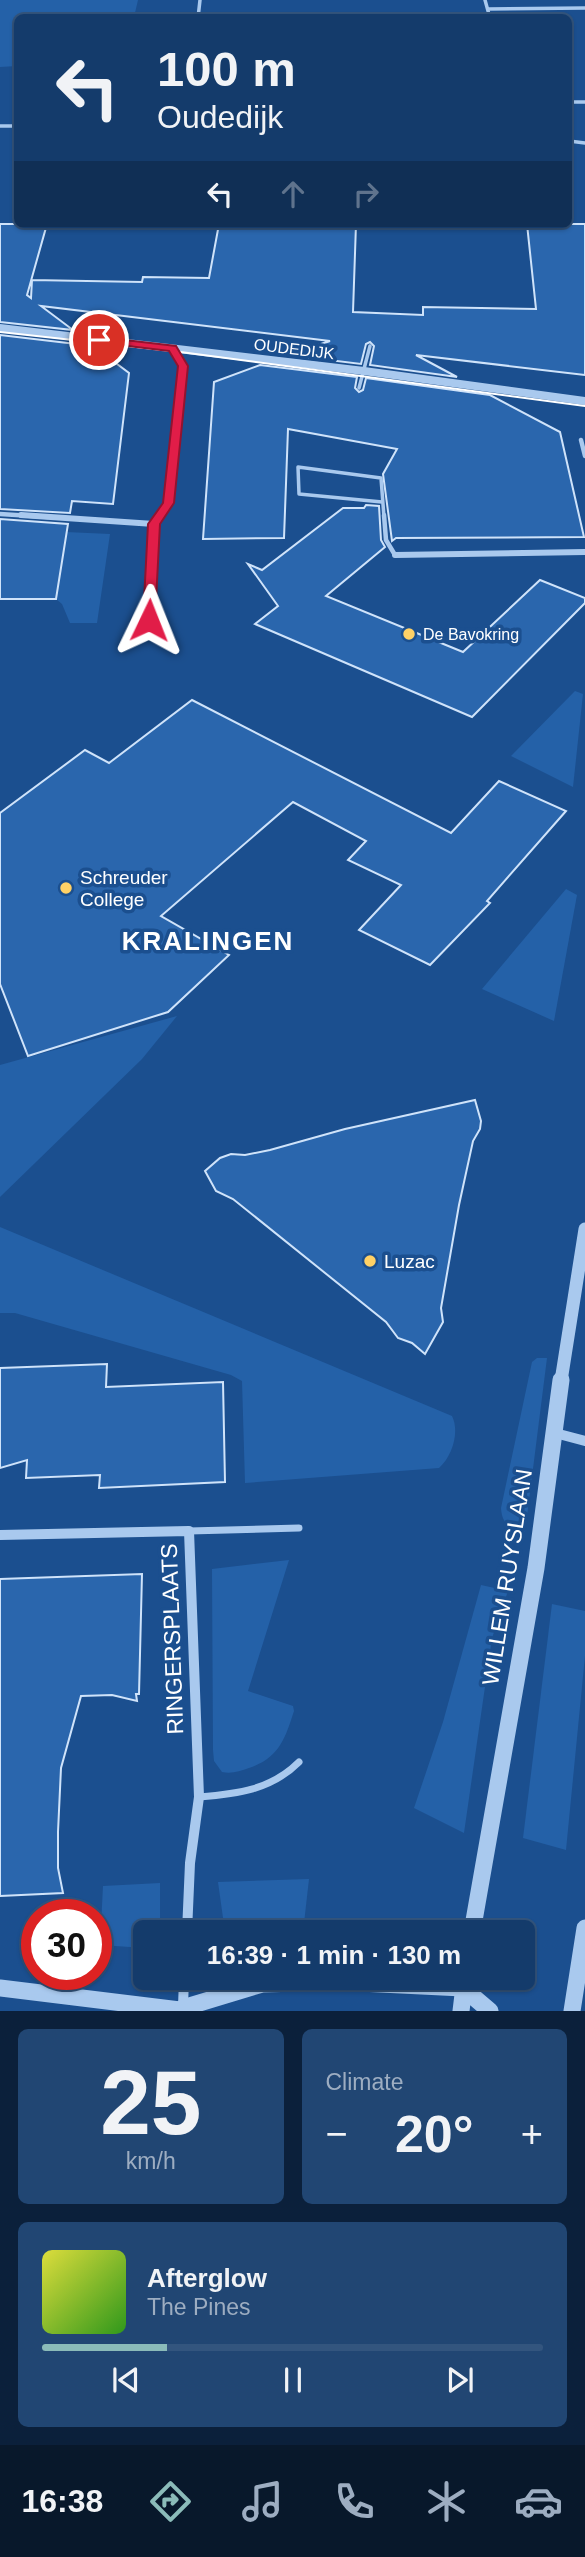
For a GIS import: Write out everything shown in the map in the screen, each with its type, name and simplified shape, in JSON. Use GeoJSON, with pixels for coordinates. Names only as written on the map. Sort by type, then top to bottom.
{"type":"FeatureCollection","features":[{"type":"Feature","properties":{"kind":"street"},"geometry":{"type":"LineString","coordinates":[[485,0],[489,14]]}},
{"type":"Feature","properties":{"kind":"street"},"geometry":{"type":"LineString","coordinates":[[488,9],[585,8]]}},
{"type":"Feature","properties":{"kind":"street","name":"OUDEDIJK"},"geometry":{"type":"LineString","coordinates":[[0,328],[585,401]]}},
{"type":"Feature","properties":{"kind":"street"},"geometry":{"type":"LineString","coordinates":[[149,620],[154,524],[169,503],[183,366],[173,348]]}},
{"type":"Feature","properties":{"kind":"street"},"geometry":{"type":"LineString","coordinates":[[580,440],[585,456]]}},
{"type":"Feature","properties":{"kind":"street"},"geometry":{"type":"LineString","coordinates":[[0,514],[154,524]]}},
{"type":"Feature","properties":{"kind":"street"},"geometry":{"type":"LineString","coordinates":[[395,555],[585,552]]}},
{"type":"Feature","properties":{"kind":"street","name":"WILLEM RUYSLAAN"},"geometry":{"type":"LineString","coordinates":[[474,1920],[536,1568],[585,1229]]}},
{"type":"Feature","properties":{"kind":"street"},"geometry":{"type":"LineString","coordinates":[[554,1433],[585,1441]]}},
{"type":"Feature","properties":{"kind":"street","name":"RINGERSPLAATS"},"geometry":{"type":"LineString","coordinates":[[0,1535],[189,1531],[200,1797],[190,1863],[188,1920]]}},
{"type":"Feature","properties":{"kind":"street"},"geometry":{"type":"LineString","coordinates":[[572,2011],[585,1928]]}},
{"type":"Feature","properties":{"kind":"street"},"geometry":{"type":"LineString","coordinates":[[0,1988],[185,2010],[244,1990]]}},
{"type":"Feature","properties":{"kind":"street"},"geometry":{"type":"LineString","coordinates":[[184,1990],[185,2010]]}},
{"type":"Feature","properties":{"kind":"street"},"geometry":{"type":"LineString","coordinates":[[461,2011],[463,1990]]}},
{"type":"Feature","properties":{"kind":"street"},"geometry":{"type":"LineString","coordinates":[[470,1990],[490,2011]]}},
{"type":"Feature","properties":{"kind":"lane"},"geometry":{"type":"LineString","coordinates":[[359,388],[370,346]]}},
{"type":"Feature","properties":{"kind":"lane"},"geometry":{"type":"LineString","coordinates":[[382,502],[299,494],[298,467],[381,478],[386,540],[395,555]]}},
{"type":"Feature","properties":{"kind":"lane"},"geometry":{"type":"LineString","coordinates":[[189,1531],[299,1528]]}},
{"type":"Feature","properties":{"kind":"lane"},"geometry":{"type":"LineString","coordinates":[[200,1797],[267,1788],[281,1780],[299,1762]]}},
{"type":"Feature","properties":{"kind":"shaded area"},"geometry":{"type":"Polygon","coordinates":[[[0,0],[138,0],[135,14],[14,14],[14,66],[0,67],[0,0]]]}},
{"type":"Feature","properties":{"kind":"shaded area"},"geometry":{"type":"Polygon","coordinates":[[[0,529],[110,534],[97,623],[70,623],[62,604],[56,599],[66,537],[0,529]]]}},
{"type":"Feature","properties":{"kind":"shaded area"},"geometry":{"type":"Polygon","coordinates":[[[575,691],[583,694],[573,787],[511,756],[575,691]]]}},
{"type":"Feature","properties":{"kind":"shaded area"},"geometry":{"type":"Polygon","coordinates":[[[566,889],[577,895],[554,1021],[482,989],[566,889]]]}},
{"type":"Feature","properties":{"kind":"shaded area"},"geometry":{"type":"Polygon","coordinates":[[[177,1016],[142,1059],[0,1197],[0,1065],[177,1016]]]}},
{"type":"Feature","properties":{"kind":"shaded area"},"geometry":{"type":"Polygon","coordinates":[[[0,1227],[452,1416],[455,1437],[448,1457],[439,1468],[245,1483],[242,1381],[231,1375],[15,1313],[0,1313],[0,1227]]]}},
{"type":"Feature","properties":{"kind":"shaded area"},"geometry":{"type":"Polygon","coordinates":[[[537,1358],[547,1358],[525,1532],[508,1524],[503,1518],[501,1508],[532,1362],[537,1358]]]}},
{"type":"Feature","properties":{"kind":"shaded area"},"geometry":{"type":"Polygon","coordinates":[[[289,1560],[248,1691],[293,1706],[294,1711],[284,1739],[267,1759],[242,1770],[222,1772],[214,1761],[213,1750],[212,1569],[289,1560]]]}},
{"type":"Feature","properties":{"kind":"shaded area"},"geometry":{"type":"Polygon","coordinates":[[[481,1585],[508,1591],[492,1638],[464,1833],[414,1808],[443,1722],[481,1585]]]}},
{"type":"Feature","properties":{"kind":"shaded area"},"geometry":{"type":"Polygon","coordinates":[[[552,1604],[585,1611],[585,1656],[566,1850],[523,1838],[552,1604]]]}},
{"type":"Feature","properties":{"kind":"shaded area"},"geometry":{"type":"Polygon","coordinates":[[[309,1879],[304,1920],[223,1920],[218,1882],[309,1879]]]}},
{"type":"Feature","properties":{"kind":"shaded area"},"geometry":{"type":"Polygon","coordinates":[[[160,1883],[160,1920],[133,1920],[133,1947],[112,1946],[112,1899],[102,1899],[103,1886],[160,1883]]]}},
{"type":"Feature","properties":{"kind":"building"},"geometry":{"type":"Polygon","coordinates":[[[0,224],[14,224],[14,228],[46,228],[27,295],[31,298],[32,280],[142,282],[143,277],[209,278],[218,228],[356,228],[353,312],[423,315],[423,307],[536,309],[527,228],[572,228],[572,224],[585,224],[585,375],[416,355],[457,377],[370,365],[374,346],[370,342],[366,344],[361,364],[288,355],[330,341],[41,306],[73,330],[0,322],[0,224]]]}},
{"type":"Feature","properties":{"kind":"building"},"geometry":{"type":"Polygon","coordinates":[[[0,335],[93,346],[129,373],[113,504],[72,501],[70,513],[0,509],[0,335]]]}},
{"type":"Feature","properties":{"kind":"building"},"geometry":{"type":"Polygon","coordinates":[[[260,365],[357,377],[355,388],[359,392],[363,390],[366,378],[490,395],[560,432],[584,537],[396,538],[392,541],[383,474],[397,449],[288,429],[284,538],[203,539],[214,382],[260,365]]]}},
{"type":"Feature","properties":{"kind":"building"},"geometry":{"type":"Polygon","coordinates":[[[366,505],[379,506],[381,540],[385,547],[326,596],[463,652],[540,580],[585,598],[585,603],[472,717],[255,624],[278,606],[248,564],[262,570],[343,508],[364,508],[366,505]]]}},
{"type":"Feature","properties":{"kind":"building"},"geometry":{"type":"Polygon","coordinates":[[[0,519],[68,524],[56,599],[0,599],[0,519]]]}},
{"type":"Feature","properties":{"kind":"building"},"geometry":{"type":"Polygon","coordinates":[[[192,700],[451,833],[499,781],[566,811],[487,901],[490,903],[430,965],[359,930],[401,885],[348,860],[366,841],[293,802],[161,916],[229,955],[168,1012],[28,1056],[0,984],[0,813],[85,750],[109,763],[192,700]]]}},
{"type":"Feature","properties":{"kind":"building"},"geometry":{"type":"Polygon","coordinates":[[[475,1100],[481,1121],[480,1129],[473,1141],[459,1205],[441,1308],[443,1322],[425,1354],[412,1343],[398,1338],[386,1322],[233,1199],[216,1191],[205,1171],[220,1158],[231,1154],[245,1155],[270,1150],[345,1129],[475,1100]]]}},
{"type":"Feature","properties":{"kind":"building"},"geometry":{"type":"Polygon","coordinates":[[[107,1364],[106,1387],[223,1382],[225,1482],[99,1488],[100,1475],[26,1478],[27,1460],[0,1468],[0,1368],[107,1364]]]}},
{"type":"Feature","properties":{"kind":"building"},"geometry":{"type":"Polygon","coordinates":[[[142,1574],[137,1701],[112,1695],[81,1696],[61,1768],[58,1868],[63,1893],[0,1896],[0,1579],[142,1574]]]}},
{"type":"Feature","properties":{"kind":"tram line"},"geometry":{"type":"LineString","coordinates":[[0,332],[173,351],[585,406]]}},
{"type":"Feature","properties":{"kind":"place","name":"De Bavokring"},"geometry":{"type":"Point","coordinates":[409,634]}},
{"type":"Feature","properties":{"kind":"place","name":"Schreuder College"},"geometry":{"type":"Point","coordinates":[66,888]}},
{"type":"Feature","properties":{"kind":"place","name":"Luzac"},"geometry":{"type":"Point","coordinates":[370,1261]}},
{"type":"Feature","properties":{"kind":"district","name":"KRALINGEN"},"geometry":{"type":"Point","coordinates":[208,941]}},
{"type":"Feature","properties":{"kind":"route"},"geometry":{"type":"LineString","coordinates":[[99,340],[173,348],[183,366],[169,503],[154,524],[149,620]]}}]}
